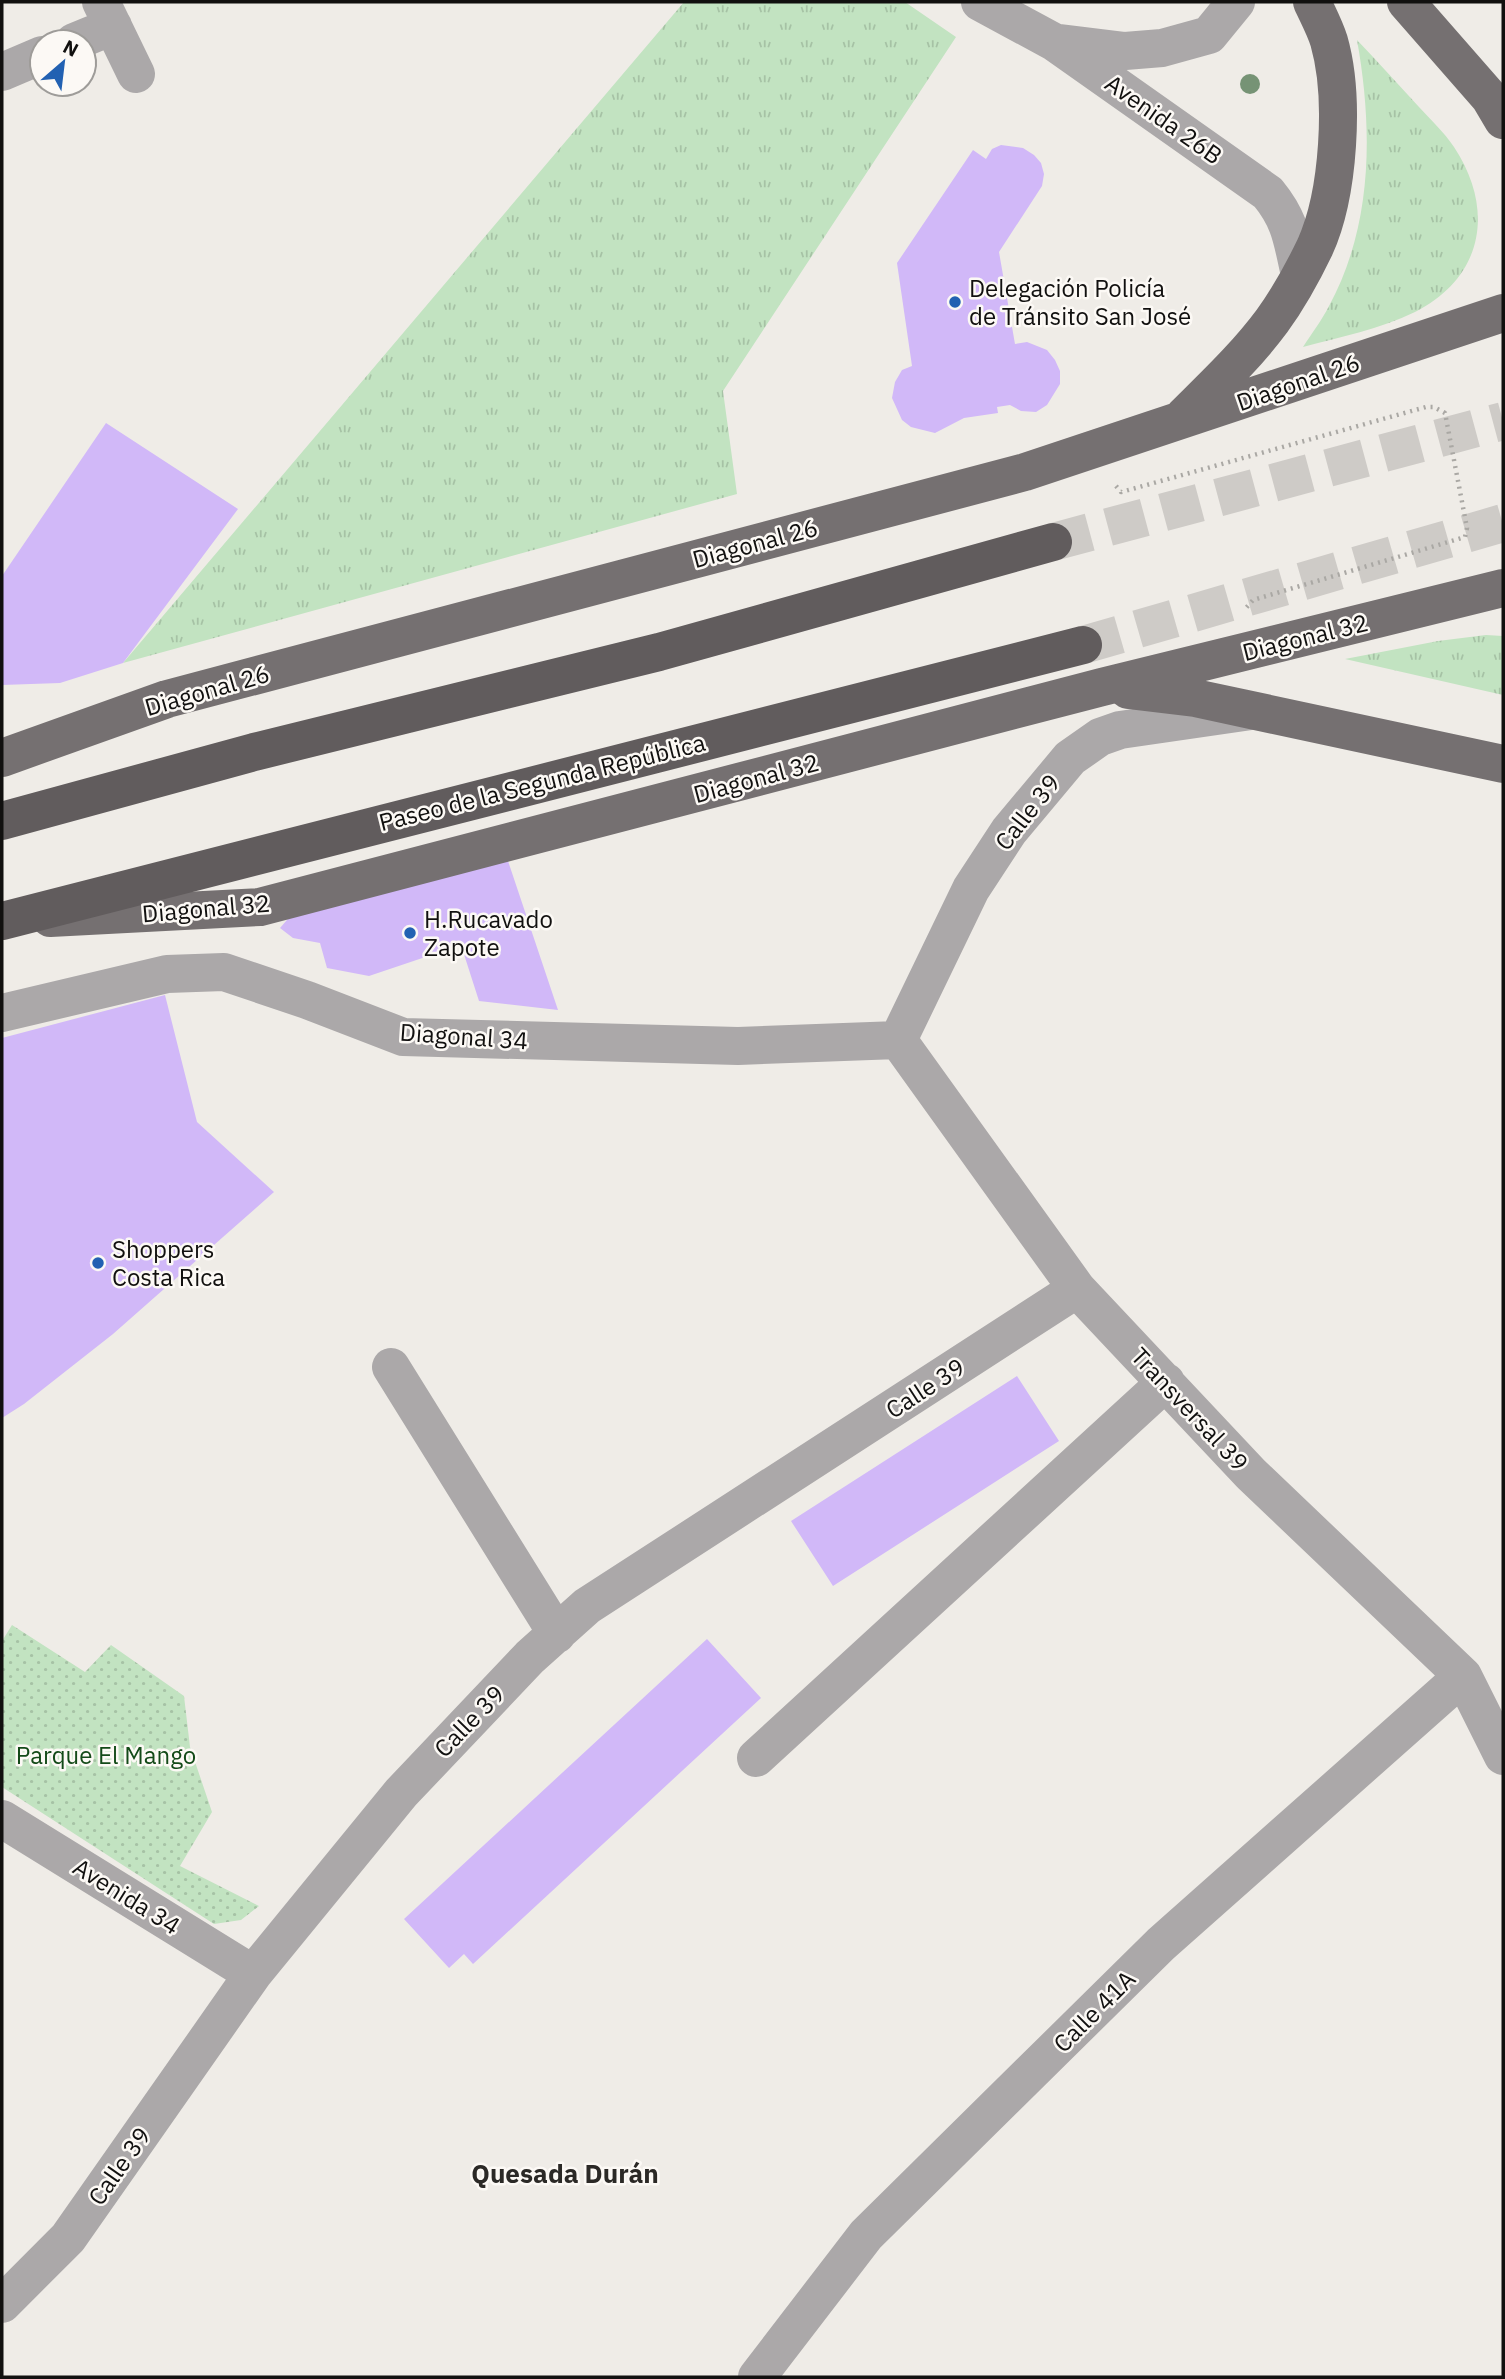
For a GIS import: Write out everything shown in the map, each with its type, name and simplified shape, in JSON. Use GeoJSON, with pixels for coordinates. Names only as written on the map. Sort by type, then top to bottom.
{"type":"FeatureCollection","features":[{"type":"Feature","properties":{"kind":"highway"},"geometry":{"type":"LineString","coordinates":[[2,821],[254,752],[659,652],[1053,542]]}},
{"type":"Feature","properties":{"kind":"highway","name":"Paseo de la Segunda República"},"geometry":{"type":"LineString","coordinates":[[2,921],[1083,645]]}},
{"type":"Feature","properties":{"kind":"main road"},"geometry":{"type":"LineString","coordinates":[[1178,423],[1246,353],[1273,319],[1315,246],[1328,206],[1336,149],[1338,99],[1329,41],[1312,2]]}},
{"type":"Feature","properties":{"kind":"main road"},"geometry":{"type":"LineString","coordinates":[[1406,2],[1490,98],[1503,120]]}},
{"type":"Feature","properties":{"kind":"main road","name":"Diagonal 26"},"geometry":{"type":"LineString","coordinates":[[2,758],[167,699],[1025,472],[1503,313]]}},
{"type":"Feature","properties":{"kind":"main road","name":"Diagonal 32"},"geometry":{"type":"LineString","coordinates":[[2,921],[260,907],[1102,687],[1503,588]]}},
{"type":"Feature","properties":{"kind":"main road"},"geometry":{"type":"LineString","coordinates":[[1102,687],[1195,698],[1503,764]]}},
{"type":"Feature","properties":{"kind":"street","name":"Avenida 26B"},"geometry":{"type":"LineString","coordinates":[[980,2],[1054,42],[1268,193],[1282,210],[1291,232],[1300,275]]}},
{"type":"Feature","properties":{"kind":"street"},"geometry":{"type":"LineString","coordinates":[[1054,42],[1125,51],[1162,48],[1209,35],[1236,2]]}},
{"type":"Feature","properties":{"kind":"street"},"geometry":{"type":"LineString","coordinates":[[90,28],[107,14],[136,74]]}},
{"type":"Feature","properties":{"kind":"street"},"geometry":{"type":"LineString","coordinates":[[2,72],[28,61]]}},
{"type":"Feature","properties":{"kind":"street","name":"Calle 39"},"geometry":{"type":"LineString","coordinates":[[898,1040],[971,890],[1009,831],[1070,758],[1100,737],[1120,730],[1256,711]]}},
{"type":"Feature","properties":{"kind":"street","name":"Diagonal 34"},"geometry":{"type":"LineString","coordinates":[[2,1013],[167,974],[224,972],[403,1037],[738,1046],[898,1040]]}},
{"type":"Feature","properties":{"kind":"street","name":"Transversal 39"},"geometry":{"type":"LineString","coordinates":[[898,1040],[1077,1289],[1251,1474],[1463,1676],[1503,1756]]}},
{"type":"Feature","properties":{"kind":"street","name":"Calle 39"},"geometry":{"type":"LineString","coordinates":[[2,2304],[68,2238],[253,1974],[401,1793],[530,1657],[587,1606],[1077,1289]]}},
{"type":"Feature","properties":{"kind":"street"},"geometry":{"type":"LineString","coordinates":[[391,1367],[557,1634]]}},
{"type":"Feature","properties":{"kind":"street"},"geometry":{"type":"LineString","coordinates":[[756,1758],[1166,1382]]}},
{"type":"Feature","properties":{"kind":"street","name":"Calle 41A"},"geometry":{"type":"LineString","coordinates":[[757,2377],[876,2225],[1161,1944],[1463,1676]]}},
{"type":"Feature","properties":{"kind":"street","name":"Avenida 34"},"geometry":{"type":"LineString","coordinates":[[2,1819],[253,1974]]}},
{"type":"Feature","properties":{"kind":"path"},"geometry":{"type":"LineString","coordinates":[[1101,448],[1114,484],[1121,492],[1426,407],[1434,407],[1446,413],[1467,528],[1465,537],[1253,600],[1245,610],[1257,649]]}},
{"type":"Feature","properties":{"kind":"green space"},"geometry":{"type":"Polygon","coordinates":[[[684,2],[905,2],[956,37],[723,391],[737,494],[123,663],[684,2]]]}},
{"type":"Feature","properties":{"kind":"green space"},"geometry":{"type":"Polygon","coordinates":[[[1357,40],[1454,147],[1467,170],[1475,194],[1478,217],[1476,240],[1468,261],[1456,280],[1438,297],[1415,312],[1374,328],[1303,347],[1326,311],[1343,275],[1361,210],[1367,142],[1366,108],[1357,40]]]}},
{"type":"Feature","properties":{"kind":"green space"},"geometry":{"type":"Polygon","coordinates":[[[1486,635],[1503,636],[1503,695],[1345,659],[1438,641],[1486,635]]]}},
{"type":"Feature","properties":{"kind":"green space","name":"Parque El Mango"},"geometry":{"type":"Polygon","coordinates":[[[12,1625],[85,1672],[111,1645],[184,1696],[190,1747],[212,1812],[180,1866],[259,1906],[241,1920],[214,1924],[2,1787],[2,1641],[12,1625]]]}},
{"type":"Feature","properties":{"kind":"building","name":"Delegación Policía de Tránsito San José"},"geometry":{"type":"Polygon","coordinates":[[[1001,145],[1023,148],[1034,155],[1041,163],[1044,174],[1042,186],[999,252],[1015,344],[1027,342],[1047,350],[1060,371],[1060,384],[1047,405],[1036,412],[1021,411],[1010,405],[997,407],[998,413],[964,418],[935,433],[911,427],[902,420],[892,398],[895,382],[902,370],[912,366],[897,263],[973,150],[986,159],[992,149],[1001,145]]]}},
{"type":"Feature","properties":{"kind":"building"},"geometry":{"type":"Polygon","coordinates":[[[106,423],[238,509],[123,663],[60,683],[2,685],[2,576],[106,423]]]}},
{"type":"Feature","properties":{"kind":"building","name":"H.Rucavado Zapote"},"geometry":{"type":"Polygon","coordinates":[[[507,858],[558,1010],[479,1001],[461,945],[369,976],[327,968],[320,943],[293,938],[280,928],[293,913],[507,858]]]}},
{"type":"Feature","properties":{"kind":"building","name":"Shoppers Costa Rica"},"geometry":{"type":"Polygon","coordinates":[[[165,995],[197,1122],[274,1192],[113,1334],[24,1404],[2,1418],[2,1038],[165,995]]]}},
{"type":"Feature","properties":{"kind":"building"},"geometry":{"type":"Polygon","coordinates":[[[1017,1376],[1059,1441],[833,1586],[791,1521],[1017,1376]]]}},
{"type":"Feature","properties":{"kind":"building"},"geometry":{"type":"Polygon","coordinates":[[[707,1639],[761,1698],[473,1964],[464,1954],[449,1968],[404,1919],[707,1639]]]}},
{"type":"Feature","properties":{"kind":"tunnel"},"geometry":{"type":"LineString","coordinates":[[1053,542],[1503,421]]}},
{"type":"Feature","properties":{"kind":"tunnel"},"geometry":{"type":"LineString","coordinates":[[1083,645],[1503,523]]}},
{"type":"Feature","properties":{"kind":"place","name":"Delegación Policía de Tránsito San José"},"geometry":{"type":"Point","coordinates":[955,302]}},
{"type":"Feature","properties":{"kind":"place","name":"H.Rucavado Zapote"},"geometry":{"type":"Point","coordinates":[410,933]}},
{"type":"Feature","properties":{"kind":"place","name":"Shoppers Costa Rica"},"geometry":{"type":"Point","coordinates":[98,1263]}},
{"type":"Feature","properties":{"kind":"district","name":"Quesada Durán"},"geometry":{"type":"Point","coordinates":[565,2173]}}]}
